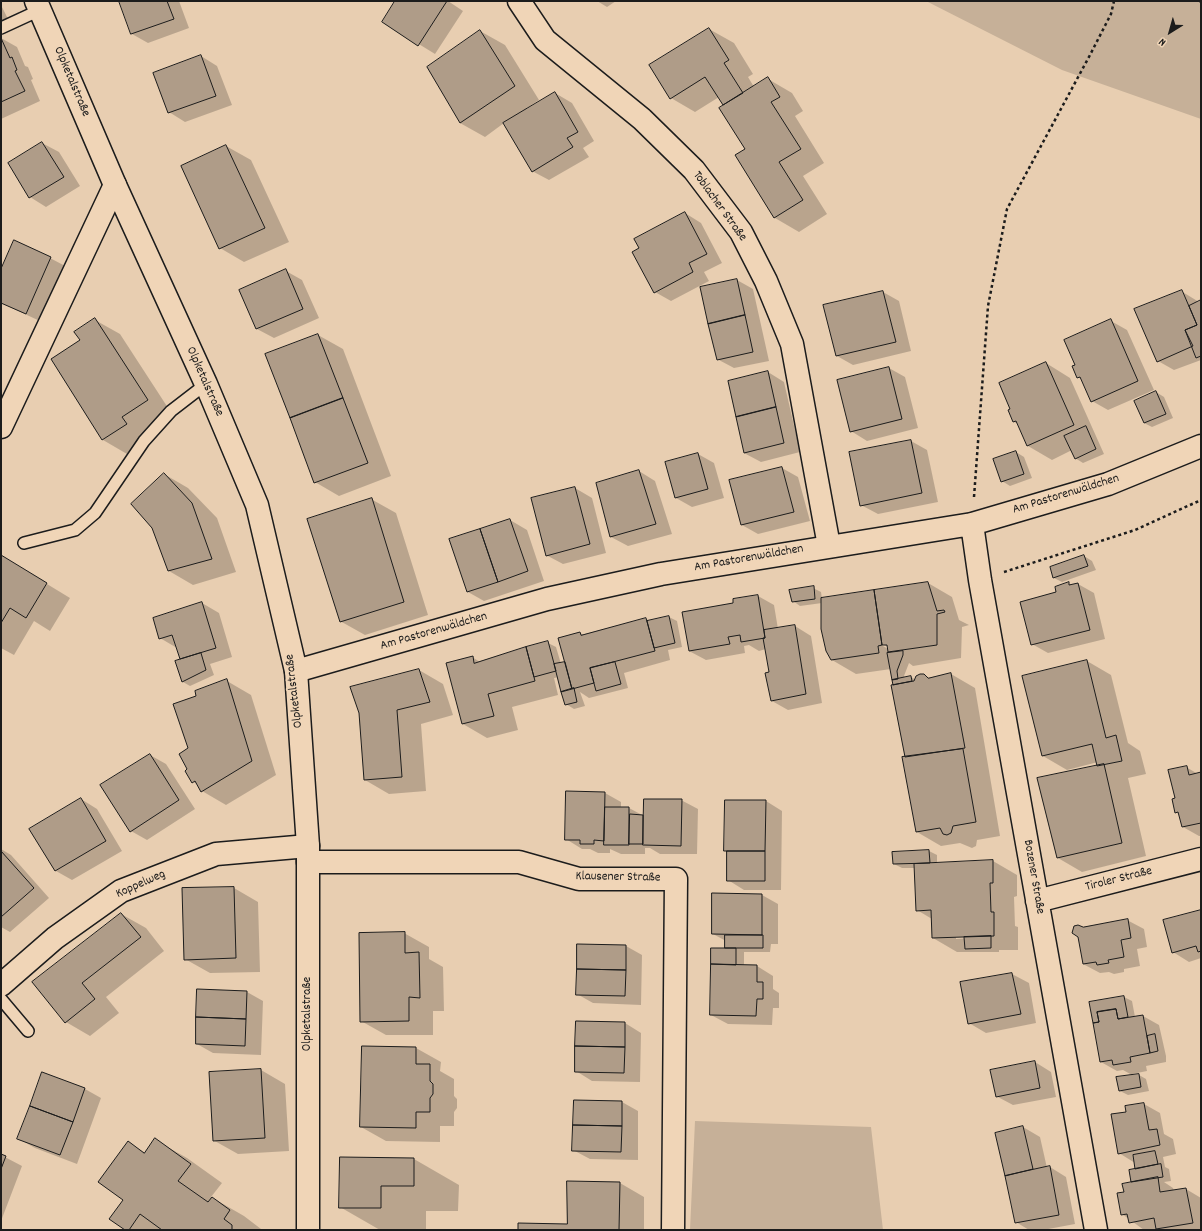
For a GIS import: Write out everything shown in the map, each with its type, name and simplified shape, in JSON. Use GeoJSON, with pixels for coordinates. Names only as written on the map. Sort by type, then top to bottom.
{"type":"FeatureCollection","features":[{"type":"Feature","properties":{"kind":"street","name":"Toblacher Straße"},"geometry":{"type":"LineString","coordinates":[[519,1],[545,40],[642,119],[694,170],[741,232],[766,281],[792,344],[829,546]]}},
{"type":"Feature","properties":{"kind":"street","name":"Olpketalstraße"},"geometry":{"type":"LineString","coordinates":[[38,6],[115,185],[206,384],[258,505],[296,671],[308,854],[308,1230]]}},
{"type":"Feature","properties":{"kind":"street"},"geometry":{"type":"LineString","coordinates":[[1,426],[115,185]]}},
{"type":"Feature","properties":{"kind":"street","name":"Am Pastorenwäldchen"},"geometry":{"type":"LineString","coordinates":[[296,671],[547,599],[661,574],[972,524],[1108,484],[1201,446]]}},
{"type":"Feature","properties":{"kind":"street","name":"Bozener Straße"},"geometry":{"type":"LineString","coordinates":[[972,524],[980,580],[1096,1230]]}},
{"type":"Feature","properties":{"kind":"street","name":"Koppelweg"},"geometry":{"type":"LineString","coordinates":[[1,985],[55,938],[121,892],[216,854],[308,854]]}},
{"type":"Feature","properties":{"kind":"street","name":"Klausener Straße"},"geometry":{"type":"LineString","coordinates":[[308,854],[520,862],[579,879],[676,879],[673,1230]]}},
{"type":"Feature","properties":{"kind":"street","name":"Tiroler Straße"},"geometry":{"type":"LineString","coordinates":[[1037,901],[1201,859]]}},
{"type":"Feature","properties":{"kind":"lane"},"geometry":{"type":"LineString","coordinates":[[1,28],[38,6]]}},
{"type":"Feature","properties":{"kind":"lane"},"geometry":{"type":"LineString","coordinates":[[24,543],[74,530],[95,513],[144,441],[171,411],[206,384]]}},
{"type":"Feature","properties":{"kind":"lane"},"geometry":{"type":"LineString","coordinates":[[1,999],[28,1031]]}},
{"type":"Feature","properties":{"kind":"path"},"geometry":{"type":"LineString","coordinates":[[972,524],[988,306],[1007,209],[1090,55],[1111,14],[1114,1]]}},
{"type":"Feature","properties":{"kind":"path"},"geometry":{"type":"LineString","coordinates":[[980,580],[1135,530],[1201,500]]}},
{"type":"Feature","properties":{"kind":"shaded area"},"geometry":{"type":"Polygon","coordinates":[[[926,1],[1201,1],[1201,119],[1062,70],[926,1]]]}},
{"type":"Feature","properties":{"kind":"shaded area"},"geometry":{"type":"Polygon","coordinates":[[[695,1121],[871,1127],[883,1230],[690,1230],[695,1121]]]}},
{"type":"Feature","properties":{"kind":"building"},"geometry":{"type":"Polygon","coordinates":[[[119,1],[167,1],[174,19],[131,34],[119,1]]]}},
{"type":"Feature","properties":{"kind":"building"},"geometry":{"type":"Polygon","coordinates":[[[395,1],[447,1],[418,46],[382,22],[395,1]]]}},
{"type":"Feature","properties":{"kind":"building"},"geometry":{"type":"Polygon","coordinates":[[[709,28],[729,60],[724,63],[743,93],[723,105],[705,77],[670,99],[649,65],[709,28]]]}},
{"type":"Feature","properties":{"kind":"building"},"geometry":{"type":"Polygon","coordinates":[[[480,30],[515,86],[460,123],[427,67],[480,30]]]}},
{"type":"Feature","properties":{"kind":"building"},"geometry":{"type":"Polygon","coordinates":[[[1,38],[10,58],[12,57],[17,70],[15,71],[25,91],[1,102],[1,38]]]}},
{"type":"Feature","properties":{"kind":"building"},"geometry":{"type":"Polygon","coordinates":[[[201,55],[216,96],[168,113],[153,73],[201,55]]]}},
{"type":"Feature","properties":{"kind":"building"},"geometry":{"type":"Polygon","coordinates":[[[768,77],[780,97],[771,102],[801,149],[779,162],[803,200],[774,218],[735,155],[745,149],[719,108],[768,77]]]}},
{"type":"Feature","properties":{"kind":"building"},"geometry":{"type":"Polygon","coordinates":[[[555,92],[578,132],[567,138],[573,147],[532,172],[503,123],[555,92]]]}},
{"type":"Feature","properties":{"kind":"building"},"geometry":{"type":"Polygon","coordinates":[[[42,142],[64,177],[29,198],[8,163],[42,142]]]}},
{"type":"Feature","properties":{"kind":"building"},"geometry":{"type":"Polygon","coordinates":[[[226,145],[265,228],[219,249],[181,166],[226,145]]]}},
{"type":"Feature","properties":{"kind":"building"},"geometry":{"type":"Polygon","coordinates":[[[685,212],[707,254],[689,263],[693,272],[654,293],[632,252],[639,248],[634,239],[685,212]]]}},
{"type":"Feature","properties":{"kind":"building"},"geometry":{"type":"Polygon","coordinates":[[[14,240],[51,257],[26,314],[1,303],[1,269],[14,240]]]}},
{"type":"Feature","properties":{"kind":"building"},"geometry":{"type":"Polygon","coordinates":[[[286,269],[303,309],[256,329],[239,290],[286,269]]]}},
{"type":"Feature","properties":{"kind":"building"},"geometry":{"type":"Polygon","coordinates":[[[737,279],[745,315],[708,324],[700,287],[737,279]]]}},
{"type":"Feature","properties":{"kind":"building"},"geometry":{"type":"Polygon","coordinates":[[[1182,290],[1197,325],[1185,330],[1193,346],[1157,362],[1134,309],[1182,290]]]}},
{"type":"Feature","properties":{"kind":"building"},"geometry":{"type":"Polygon","coordinates":[[[883,291],[896,342],[836,356],[823,305],[883,291]]]}},
{"type":"Feature","properties":{"kind":"building"},"geometry":{"type":"Polygon","coordinates":[[[1201,300],[1201,356],[1196,358],[1185,330],[1197,325],[1189,306],[1201,300]]]}},
{"type":"Feature","properties":{"kind":"building"},"geometry":{"type":"Polygon","coordinates":[[[745,315],[753,352],[717,360],[708,324],[745,315]]]}},
{"type":"Feature","properties":{"kind":"building"},"geometry":{"type":"Polygon","coordinates":[[[95,318],[148,400],[122,417],[127,424],[102,440],[51,359],[80,340],[74,332],[95,318]]]}},
{"type":"Feature","properties":{"kind":"building"},"geometry":{"type":"Polygon","coordinates":[[[1111,319],[1138,381],[1091,402],[1080,377],[1077,378],[1072,366],[1075,365],[1064,340],[1111,319]]]}},
{"type":"Feature","properties":{"kind":"building"},"geometry":{"type":"Polygon","coordinates":[[[318,334],[343,398],[290,418],[265,354],[318,334]]]}},
{"type":"Feature","properties":{"kind":"building"},"geometry":{"type":"Polygon","coordinates":[[[1046,362],[1074,425],[1027,446],[1016,421],[1013,422],[1008,410],[1010,409],[999,383],[1046,362]]]}},
{"type":"Feature","properties":{"kind":"building"},"geometry":{"type":"Polygon","coordinates":[[[889,367],[902,419],[850,432],[837,380],[889,367]]]}},
{"type":"Feature","properties":{"kind":"building"},"geometry":{"type":"Polygon","coordinates":[[[768,371],[776,407],[736,417],[728,381],[768,371]]]}},
{"type":"Feature","properties":{"kind":"building"},"geometry":{"type":"Polygon","coordinates":[[[1156,391],[1166,414],[1144,423],[1134,401],[1156,391]]]}},
{"type":"Feature","properties":{"kind":"building"},"geometry":{"type":"Polygon","coordinates":[[[343,398],[368,463],[314,483],[290,418],[343,398]]]}},
{"type":"Feature","properties":{"kind":"building"},"geometry":{"type":"Polygon","coordinates":[[[776,407],[784,443],[744,453],[736,417],[776,407]]]}},
{"type":"Feature","properties":{"kind":"building"},"geometry":{"type":"Polygon","coordinates":[[[1086,426],[1096,449],[1075,459],[1064,436],[1086,426]]]}},
{"type":"Feature","properties":{"kind":"building"},"geometry":{"type":"Polygon","coordinates":[[[911,440],[922,493],[860,506],[849,452],[911,440]]]}},
{"type":"Feature","properties":{"kind":"building"},"geometry":{"type":"Polygon","coordinates":[[[1016,451],[1024,474],[1001,482],[993,459],[1016,451]]]}},
{"type":"Feature","properties":{"kind":"building"},"geometry":{"type":"Polygon","coordinates":[[[698,453],[708,489],[675,498],[665,462],[698,453]]]}},
{"type":"Feature","properties":{"kind":"building"},"geometry":{"type":"Polygon","coordinates":[[[782,467],[794,512],[741,525],[729,480],[782,467]]]}},
{"type":"Feature","properties":{"kind":"building"},"geometry":{"type":"Polygon","coordinates":[[[639,470],[656,524],[610,537],[596,483],[639,470]]]}},
{"type":"Feature","properties":{"kind":"building"},"geometry":{"type":"Polygon","coordinates":[[[164,473],[192,503],[212,559],[168,571],[152,528],[131,504],[164,473]]]}},
{"type":"Feature","properties":{"kind":"building"},"geometry":{"type":"Polygon","coordinates":[[[575,487],[590,544],[546,556],[531,498],[575,487]]]}},
{"type":"Feature","properties":{"kind":"building"},"geometry":{"type":"Polygon","coordinates":[[[372,498],[404,602],[340,622],[307,519],[372,498]]]}},
{"type":"Feature","properties":{"kind":"building"},"geometry":{"type":"Polygon","coordinates":[[[510,519],[528,571],[498,582],[480,529],[510,519]]]}},
{"type":"Feature","properties":{"kind":"building"},"geometry":{"type":"Polygon","coordinates":[[[480,529],[498,582],[467,592],[449,539],[480,529]]]}},
{"type":"Feature","properties":{"kind":"building"},"geometry":{"type":"Polygon","coordinates":[[[1,555],[47,583],[26,618],[10,608],[1,623],[1,555]]]}},
{"type":"Feature","properties":{"kind":"building"},"geometry":{"type":"Polygon","coordinates":[[[1084,555],[1088,566],[1053,578],[1050,567],[1084,555]]]}},
{"type":"Feature","properties":{"kind":"building"},"geometry":{"type":"Polygon","coordinates":[[[928,582],[937,611],[944,610],[945,612],[937,614],[937,645],[888,652],[887,645],[882,645],[874,590],[928,582]]]}},
{"type":"Feature","properties":{"kind":"building"},"geometry":{"type":"Polygon","coordinates":[[[1069,582],[1069,585],[1078,583],[1090,630],[1031,645],[1020,602],[1056,592],[1055,587],[1069,582]]]}},
{"type":"Feature","properties":{"kind":"building"},"geometry":{"type":"Polygon","coordinates":[[[814,586],[815,599],[792,602],[789,590],[814,586]]]}},
{"type":"Feature","properties":{"kind":"building"},"geometry":{"type":"Polygon","coordinates":[[[874,590],[882,645],[878,646],[879,653],[831,660],[826,651],[821,629],[821,598],[874,590]]]}},
{"type":"Feature","properties":{"kind":"building"},"geometry":{"type":"Polygon","coordinates":[[[758,595],[765,638],[741,642],[740,635],[728,637],[730,644],[689,651],[682,612],[733,603],[733,599],[758,595]]]}},
{"type":"Feature","properties":{"kind":"building"},"geometry":{"type":"Polygon","coordinates":[[[202,602],[216,648],[180,659],[172,635],[159,639],[153,618],[202,602]]]}},
{"type":"Feature","properties":{"kind":"building"},"geometry":{"type":"Polygon","coordinates":[[[669,616],[675,643],[654,648],[647,621],[669,616]]]}},
{"type":"Feature","properties":{"kind":"building"},"geometry":{"type":"Polygon","coordinates":[[[646,618],[655,651],[590,668],[594,683],[572,689],[558,638],[580,632],[581,635],[646,618]]]}},
{"type":"Feature","properties":{"kind":"building"},"geometry":{"type":"Polygon","coordinates":[[[795,625],[806,694],[771,701],[765,673],[769,672],[763,638],[765,638],[764,630],[795,625]]]}},
{"type":"Feature","properties":{"kind":"building"},"geometry":{"type":"Polygon","coordinates":[[[548,641],[556,671],[534,677],[526,647],[548,641]]]}},
{"type":"Feature","properties":{"kind":"building"},"geometry":{"type":"Polygon","coordinates":[[[526,647],[535,681],[488,694],[494,716],[462,724],[446,663],[473,656],[474,663],[526,647]]]}},
{"type":"Feature","properties":{"kind":"building"},"geometry":{"type":"Polygon","coordinates":[[[903,651],[897,671],[898,679],[892,680],[887,653],[903,651]]]}},
{"type":"Feature","properties":{"kind":"building"},"geometry":{"type":"Polygon","coordinates":[[[201,653],[206,670],[182,682],[175,661],[201,653]]]}},
{"type":"Feature","properties":{"kind":"building"},"geometry":{"type":"Polygon","coordinates":[[[1087,660],[1106,738],[1116,735],[1122,761],[1097,766],[1092,744],[1042,756],[1022,676],[1087,660]]]}},
{"type":"Feature","properties":{"kind":"building"},"geometry":{"type":"Polygon","coordinates":[[[565,662],[572,689],[561,692],[554,664],[565,662]]]}},
{"type":"Feature","properties":{"kind":"building"},"geometry":{"type":"Polygon","coordinates":[[[615,662],[621,684],[596,691],[590,668],[615,662]]]}},
{"type":"Feature","properties":{"kind":"building"},"geometry":{"type":"Polygon","coordinates":[[[419,669],[430,702],[397,710],[402,777],[364,780],[359,713],[350,687],[419,669]]]}},
{"type":"Feature","properties":{"kind":"building"},"geometry":{"type":"Polygon","coordinates":[[[951,673],[965,748],[905,757],[891,685],[914,681],[916,676],[920,674],[924,674],[928,678],[951,673]]]}},
{"type":"Feature","properties":{"kind":"building"},"geometry":{"type":"Polygon","coordinates":[[[911,676],[912,681],[893,685],[892,680],[911,676]]]}},
{"type":"Feature","properties":{"kind":"building"},"geometry":{"type":"Polygon","coordinates":[[[227,679],[252,761],[201,792],[195,781],[192,783],[185,771],[187,769],[179,754],[188,748],[173,704],[196,696],[195,691],[227,679]]]}},
{"type":"Feature","properties":{"kind":"building"},"geometry":{"type":"Polygon","coordinates":[[[574,688],[577,702],[565,705],[561,692],[574,688]]]}},
{"type":"Feature","properties":{"kind":"building"},"geometry":{"type":"Polygon","coordinates":[[[963,749],[976,822],[953,826],[951,833],[947,835],[943,834],[940,828],[916,832],[902,757],[963,749]]]}},
{"type":"Feature","properties":{"kind":"building"},"geometry":{"type":"Polygon","coordinates":[[[150,754],[179,800],[130,832],[100,785],[150,754]]]}},
{"type":"Feature","properties":{"kind":"building"},"geometry":{"type":"Polygon","coordinates":[[[1104,764],[1122,843],[1057,858],[1037,778],[1104,764]]]}},
{"type":"Feature","properties":{"kind":"building"},"geometry":{"type":"Polygon","coordinates":[[[1187,766],[1189,775],[1201,772],[1201,823],[1182,827],[1178,812],[1175,813],[1172,799],[1175,798],[1168,770],[1187,766]]]}},
{"type":"Feature","properties":{"kind":"building"},"geometry":{"type":"Polygon","coordinates":[[[566,791],[605,792],[604,841],[594,840],[594,844],[580,844],[580,840],[565,840],[566,791]]]}},
{"type":"Feature","properties":{"kind":"building"},"geometry":{"type":"Polygon","coordinates":[[[81,798],[106,841],[55,871],[29,829],[81,798]]]}},
{"type":"Feature","properties":{"kind":"building"},"geometry":{"type":"Polygon","coordinates":[[[644,799],[682,799],[681,846],[643,845],[644,799]]]}},
{"type":"Feature","properties":{"kind":"building"},"geometry":{"type":"Polygon","coordinates":[[[725,800],[766,800],[765,851],[724,851],[725,800]]]}},
{"type":"Feature","properties":{"kind":"building"},"geometry":{"type":"Polygon","coordinates":[[[605,807],[629,807],[629,845],[604,845],[605,807]]]}},
{"type":"Feature","properties":{"kind":"building"},"geometry":{"type":"Polygon","coordinates":[[[630,814],[643,815],[643,844],[629,844],[630,814]]]}},
{"type":"Feature","properties":{"kind":"building"},"geometry":{"type":"Polygon","coordinates":[[[929,850],[930,863],[893,864],[892,852],[929,850]]]}},
{"type":"Feature","properties":{"kind":"building"},"geometry":{"type":"Polygon","coordinates":[[[1,851],[34,888],[1,917],[1,851]]]}},
{"type":"Feature","properties":{"kind":"building"},"geometry":{"type":"Polygon","coordinates":[[[727,851],[765,851],[765,881],[727,881],[727,851]]]}},
{"type":"Feature","properties":{"kind":"building"},"geometry":{"type":"Polygon","coordinates":[[[993,860],[993,883],[990,883],[991,912],[994,912],[994,936],[932,938],[931,910],[916,911],[914,864],[993,860]]]}},
{"type":"Feature","properties":{"kind":"building"},"geometry":{"type":"Polygon","coordinates":[[[234,887],[236,958],[184,960],[182,888],[234,887]]]}},
{"type":"Feature","properties":{"kind":"building"},"geometry":{"type":"Polygon","coordinates":[[[712,893],[762,894],[762,935],[712,934],[712,893]]]}},
{"type":"Feature","properties":{"kind":"building"},"geometry":{"type":"Polygon","coordinates":[[[1201,910],[1201,951],[1198,952],[1196,946],[1172,953],[1163,920],[1201,910]]]}},
{"type":"Feature","properties":{"kind":"building"},"geometry":{"type":"Polygon","coordinates":[[[121,913],[141,937],[82,983],[95,999],[65,1023],[32,982],[121,913]]]}},
{"type":"Feature","properties":{"kind":"building"},"geometry":{"type":"Polygon","coordinates":[[[1128,919],[1131,938],[1121,940],[1124,957],[1108,960],[1109,963],[1097,965],[1096,962],[1083,964],[1078,937],[1072,933],[1074,926],[1078,925],[1083,927],[1128,919]]]}},
{"type":"Feature","properties":{"kind":"building"},"geometry":{"type":"Polygon","coordinates":[[[405,932],[405,953],[419,952],[420,998],[409,997],[409,1021],[360,1022],[359,933],[405,932]]]}},
{"type":"Feature","properties":{"kind":"building"},"geometry":{"type":"Polygon","coordinates":[[[725,935],[763,935],[763,948],[725,948],[725,935]]]}},
{"type":"Feature","properties":{"kind":"building"},"geometry":{"type":"Polygon","coordinates":[[[991,936],[991,948],[965,949],[964,937],[991,936]]]}},
{"type":"Feature","properties":{"kind":"building"},"geometry":{"type":"Polygon","coordinates":[[[577,944],[626,945],[626,970],[577,969],[577,944]]]}},
{"type":"Feature","properties":{"kind":"building"},"geometry":{"type":"Polygon","coordinates":[[[711,948],[736,948],[736,965],[711,964],[711,948]]]}},
{"type":"Feature","properties":{"kind":"building"},"geometry":{"type":"Polygon","coordinates":[[[711,964],[757,965],[757,982],[763,982],[763,999],[757,999],[756,1016],[710,1015],[711,964]]]}},
{"type":"Feature","properties":{"kind":"building"},"geometry":{"type":"Polygon","coordinates":[[[577,969],[626,970],[625,996],[576,995],[577,969]]]}},
{"type":"Feature","properties":{"kind":"building"},"geometry":{"type":"Polygon","coordinates":[[[1012,973],[1021,1014],[968,1024],[960,982],[1012,973]]]}},
{"type":"Feature","properties":{"kind":"building"},"geometry":{"type":"Polygon","coordinates":[[[197,989],[247,991],[246,1019],[196,1017],[197,989]]]}},
{"type":"Feature","properties":{"kind":"building"},"geometry":{"type":"Polygon","coordinates":[[[1124,996],[1128,1017],[1118,1019],[1116,1009],[1097,1012],[1099,1022],[1093,1023],[1089,1002],[1124,996]]]}},
{"type":"Feature","properties":{"kind":"building"},"geometry":{"type":"Polygon","coordinates":[[[1116,1009],[1118,1019],[1143,1015],[1150,1053],[1130,1057],[1131,1062],[1113,1065],[1112,1060],[1100,1062],[1093,1023],[1099,1022],[1097,1012],[1116,1009]]]}},
{"type":"Feature","properties":{"kind":"building"},"geometry":{"type":"Polygon","coordinates":[[[196,1017],[246,1019],[245,1046],[196,1044],[196,1017]]]}},
{"type":"Feature","properties":{"kind":"building"},"geometry":{"type":"Polygon","coordinates":[[[576,1021],[625,1022],[625,1047],[575,1046],[576,1021]]]}},
{"type":"Feature","properties":{"kind":"building"},"geometry":{"type":"Polygon","coordinates":[[[1155,1034],[1158,1051],[1150,1053],[1147,1036],[1155,1034]]]}},
{"type":"Feature","properties":{"kind":"building"},"geometry":{"type":"Polygon","coordinates":[[[362,1046],[416,1047],[416,1064],[430,1064],[430,1081],[433,1084],[433,1094],[430,1098],[430,1112],[416,1112],[416,1128],[360,1127],[362,1046]]]}},
{"type":"Feature","properties":{"kind":"building"},"geometry":{"type":"Polygon","coordinates":[[[575,1046],[625,1047],[624,1073],[575,1072],[575,1046]]]}},
{"type":"Feature","properties":{"kind":"building"},"geometry":{"type":"Polygon","coordinates":[[[1035,1061],[1040,1088],[996,1097],[990,1070],[1035,1061]]]}},
{"type":"Feature","properties":{"kind":"building"},"geometry":{"type":"Polygon","coordinates":[[[261,1069],[265,1138],[213,1141],[209,1072],[261,1069]]]}},
{"type":"Feature","properties":{"kind":"building"},"geometry":{"type":"Polygon","coordinates":[[[42,1072],[85,1088],[73,1122],[30,1106],[42,1072]]]}},
{"type":"Feature","properties":{"kind":"building"},"geometry":{"type":"Polygon","coordinates":[[[1139,1074],[1141,1087],[1119,1091],[1116,1077],[1139,1074]]]}},
{"type":"Feature","properties":{"kind":"building"},"geometry":{"type":"Polygon","coordinates":[[[574,1100],[622,1101],[622,1126],[573,1125],[574,1100]]]}},
{"type":"Feature","properties":{"kind":"building"},"geometry":{"type":"Polygon","coordinates":[[[1144,1103],[1149,1130],[1157,1129],[1160,1145],[1118,1154],[1111,1114],[1126,1112],[1125,1106],[1144,1103]]]}},
{"type":"Feature","properties":{"kind":"building"},"geometry":{"type":"Polygon","coordinates":[[[30,1106],[73,1122],[60,1155],[17,1139],[30,1106]]]}},
{"type":"Feature","properties":{"kind":"building"},"geometry":{"type":"Polygon","coordinates":[[[573,1125],[622,1126],[621,1152],[572,1151],[573,1125]]]}},
{"type":"Feature","properties":{"kind":"building"},"geometry":{"type":"Polygon","coordinates":[[[1023,1126],[1033,1169],[1005,1176],[995,1133],[1023,1126]]]}},
{"type":"Feature","properties":{"kind":"building"},"geometry":{"type":"Polygon","coordinates":[[[155,1138],[191,1164],[178,1181],[208,1202],[212,1197],[230,1210],[224,1219],[232,1225],[232,1230],[162,1230],[140,1214],[129,1230],[125,1230],[109,1219],[123,1200],[98,1182],[128,1141],[144,1153],[155,1138]]]}},
{"type":"Feature","properties":{"kind":"building"},"geometry":{"type":"Polygon","coordinates":[[[1155,1151],[1158,1164],[1135,1169],[1133,1155],[1155,1151]]]}},
{"type":"Feature","properties":{"kind":"building"},"geometry":{"type":"Polygon","coordinates":[[[1,1154],[6,1156],[1,1169],[1,1154]]]}},
{"type":"Feature","properties":{"kind":"building"},"geometry":{"type":"Polygon","coordinates":[[[340,1157],[414,1158],[414,1186],[381,1186],[381,1208],[339,1208],[340,1157]]]}},
{"type":"Feature","properties":{"kind":"building"},"geometry":{"type":"Polygon","coordinates":[[[1161,1164],[1163,1177],[1131,1182],[1129,1170],[1161,1164]]]}},
{"type":"Feature","properties":{"kind":"building"},"geometry":{"type":"Polygon","coordinates":[[[1050,1166],[1059,1215],[1015,1223],[1005,1176],[1050,1166]]]}},
{"type":"Feature","properties":{"kind":"building"},"geometry":{"type":"Polygon","coordinates":[[[1158,1177],[1160,1192],[1186,1188],[1193,1223],[1156,1229],[1154,1218],[1129,1223],[1127,1214],[1121,1215],[1117,1193],[1124,1192],[1122,1184],[1158,1177]]]}},
{"type":"Feature","properties":{"kind":"building"},"geometry":{"type":"Polygon","coordinates":[[[567,1181],[620,1182],[619,1230],[518,1230],[518,1223],[567,1224],[567,1181]]]}}]}
